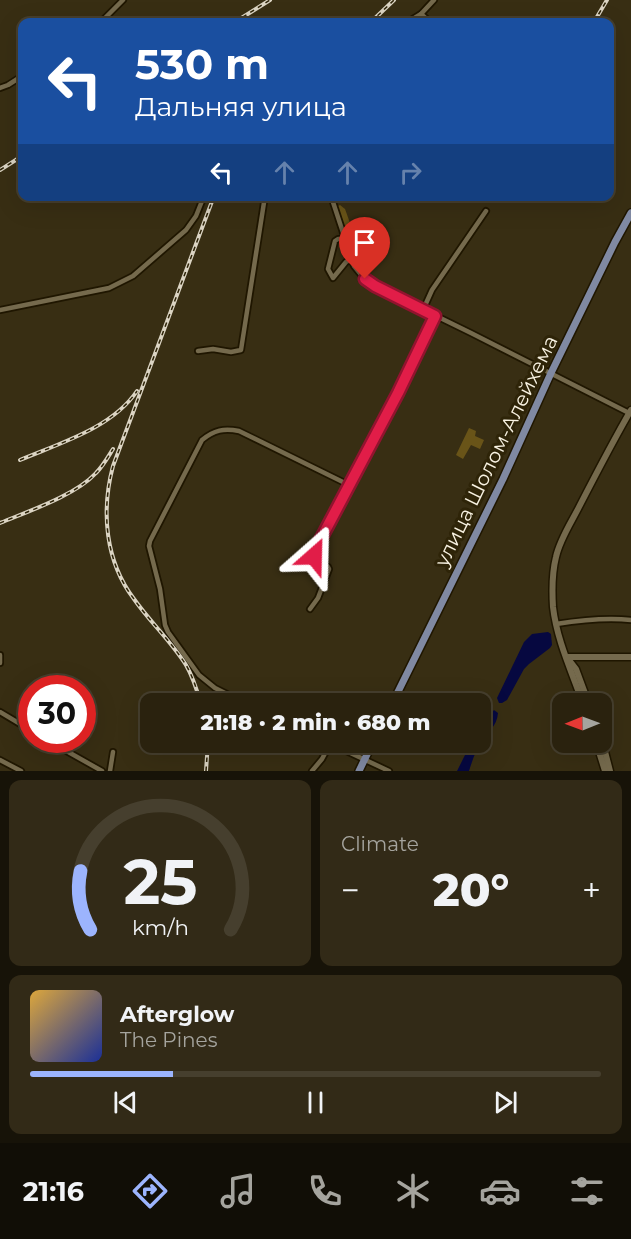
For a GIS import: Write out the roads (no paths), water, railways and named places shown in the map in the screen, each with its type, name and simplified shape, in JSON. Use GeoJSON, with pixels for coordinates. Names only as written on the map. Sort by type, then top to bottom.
{"type":"FeatureCollection","features":[{"type":"Feature","properties":{"kind":"main road","name":"улица Шолом-Алейхема"},"geometry":{"type":"LineString","coordinates":[[397,693],[508,468],[551,373],[631,213]]}},
{"type":"Feature","properties":{"kind":"main road"},"geometry":{"type":"LineString","coordinates":[[580,693],[560,642],[553,607],[553,577],[558,548],[630,409]]}},
{"type":"Feature","properties":{"kind":"main road"},"geometry":{"type":"LineString","coordinates":[[567,657],[631,657]]}},
{"type":"Feature","properties":{"kind":"main road"},"geometry":{"type":"LineString","coordinates":[[567,657],[576,669],[585,693]]}},
{"type":"Feature","properties":{"kind":"main road"},"geometry":{"type":"LineString","coordinates":[[359,771],[368,753]]}},
{"type":"Feature","properties":{"kind":"main road"},"geometry":{"type":"LineString","coordinates":[[600,753],[605,771]]}},
{"type":"Feature","properties":{"kind":"main road"},"geometry":{"type":"LineString","coordinates":[[605,753],[610,771]]}},
{"type":"Feature","properties":{"kind":"street"},"geometry":{"type":"LineString","coordinates":[[105,18],[123,0]]}},
{"type":"Feature","properties":{"kind":"street"},"geometry":{"type":"LineString","coordinates":[[414,18],[434,0]]}},
{"type":"Feature","properties":{"kind":"street"},"geometry":{"type":"LineString","coordinates":[[421,14],[426,18]]}},
{"type":"Feature","properties":{"kind":"street"},"geometry":{"type":"LineString","coordinates":[[0,88],[18,79]]}},
{"type":"Feature","properties":{"kind":"street"},"geometry":{"type":"LineString","coordinates":[[0,310],[110,288],[133,276],[186,230],[196,216],[202,201]]}},
{"type":"Feature","properties":{"kind":"street"},"geometry":{"type":"LineString","coordinates":[[198,351],[241,350],[264,201]]}},
{"type":"Feature","properties":{"kind":"street"},"geometry":{"type":"LineString","coordinates":[[333,201],[354,266],[375,286],[551,373],[630,409]]}},
{"type":"Feature","properties":{"kind":"street"},"geometry":{"type":"LineString","coordinates":[[423,309],[432,290],[486,211]]}},
{"type":"Feature","properties":{"kind":"street"},"geometry":{"type":"LineString","coordinates":[[345,239],[335,241],[328,268],[333,278],[351,259]]}},
{"type":"Feature","properties":{"kind":"street"},"geometry":{"type":"LineString","coordinates":[[310,609],[318,598],[329,569],[314,554],[398,393],[435,316]]}},
{"type":"Feature","properties":{"kind":"street"},"geometry":{"type":"LineString","coordinates":[[225,693],[199,675],[168,632],[149,546],[202,440],[217,430],[239,431],[349,485]]}},
{"type":"Feature","properties":{"kind":"street"},"geometry":{"type":"LineString","coordinates":[[556,624],[578,621],[631,620]]}},
{"type":"Feature","properties":{"kind":"street"},"geometry":{"type":"LineString","coordinates":[[0,655],[0,663]]}},
{"type":"Feature","properties":{"kind":"street"},"geometry":{"type":"LineString","coordinates":[[0,712],[18,723]]}},
{"type":"Feature","properties":{"kind":"street"},"geometry":{"type":"LineString","coordinates":[[110,771],[113,752]]}},
{"type":"Feature","properties":{"kind":"street"},"geometry":{"type":"LineString","coordinates":[[69,753],[99,770]]}},
{"type":"Feature","properties":{"kind":"street"},"geometry":{"type":"LineString","coordinates":[[312,771],[324,753]]}},
{"type":"Feature","properties":{"kind":"street"},"geometry":{"type":"LineString","coordinates":[[349,753],[389,771]]}},
{"type":"Feature","properties":{"kind":"street"},"geometry":{"type":"LineString","coordinates":[[0,760],[21,771]]}},
{"type":"Feature","properties":{"kind":"railway"},"geometry":{"type":"LineString","coordinates":[[241,18],[270,0]]}},
{"type":"Feature","properties":{"kind":"railway"},"geometry":{"type":"LineString","coordinates":[[375,18],[394,0]]}},
{"type":"Feature","properties":{"kind":"railway"},"geometry":{"type":"LineString","coordinates":[[596,18],[607,0]]}},
{"type":"Feature","properties":{"kind":"railway"},"geometry":{"type":"LineString","coordinates":[[0,170],[18,159]]}},
{"type":"Feature","properties":{"kind":"railway"},"geometry":{"type":"LineString","coordinates":[[198,693],[186,665],[124,584],[111,552],[107,500],[113,466],[212,201]]}},
{"type":"Feature","properties":{"kind":"railway"},"geometry":{"type":"LineString","coordinates":[[20,460],[100,425],[126,404],[137,391]]}},
{"type":"Feature","properties":{"kind":"railway"},"geometry":{"type":"LineString","coordinates":[[0,523],[51,502],[77,488],[99,470],[113,449]]}},
{"type":"Feature","properties":{"kind":"railway"},"geometry":{"type":"LineString","coordinates":[[206,771],[207,753]]}}]}
